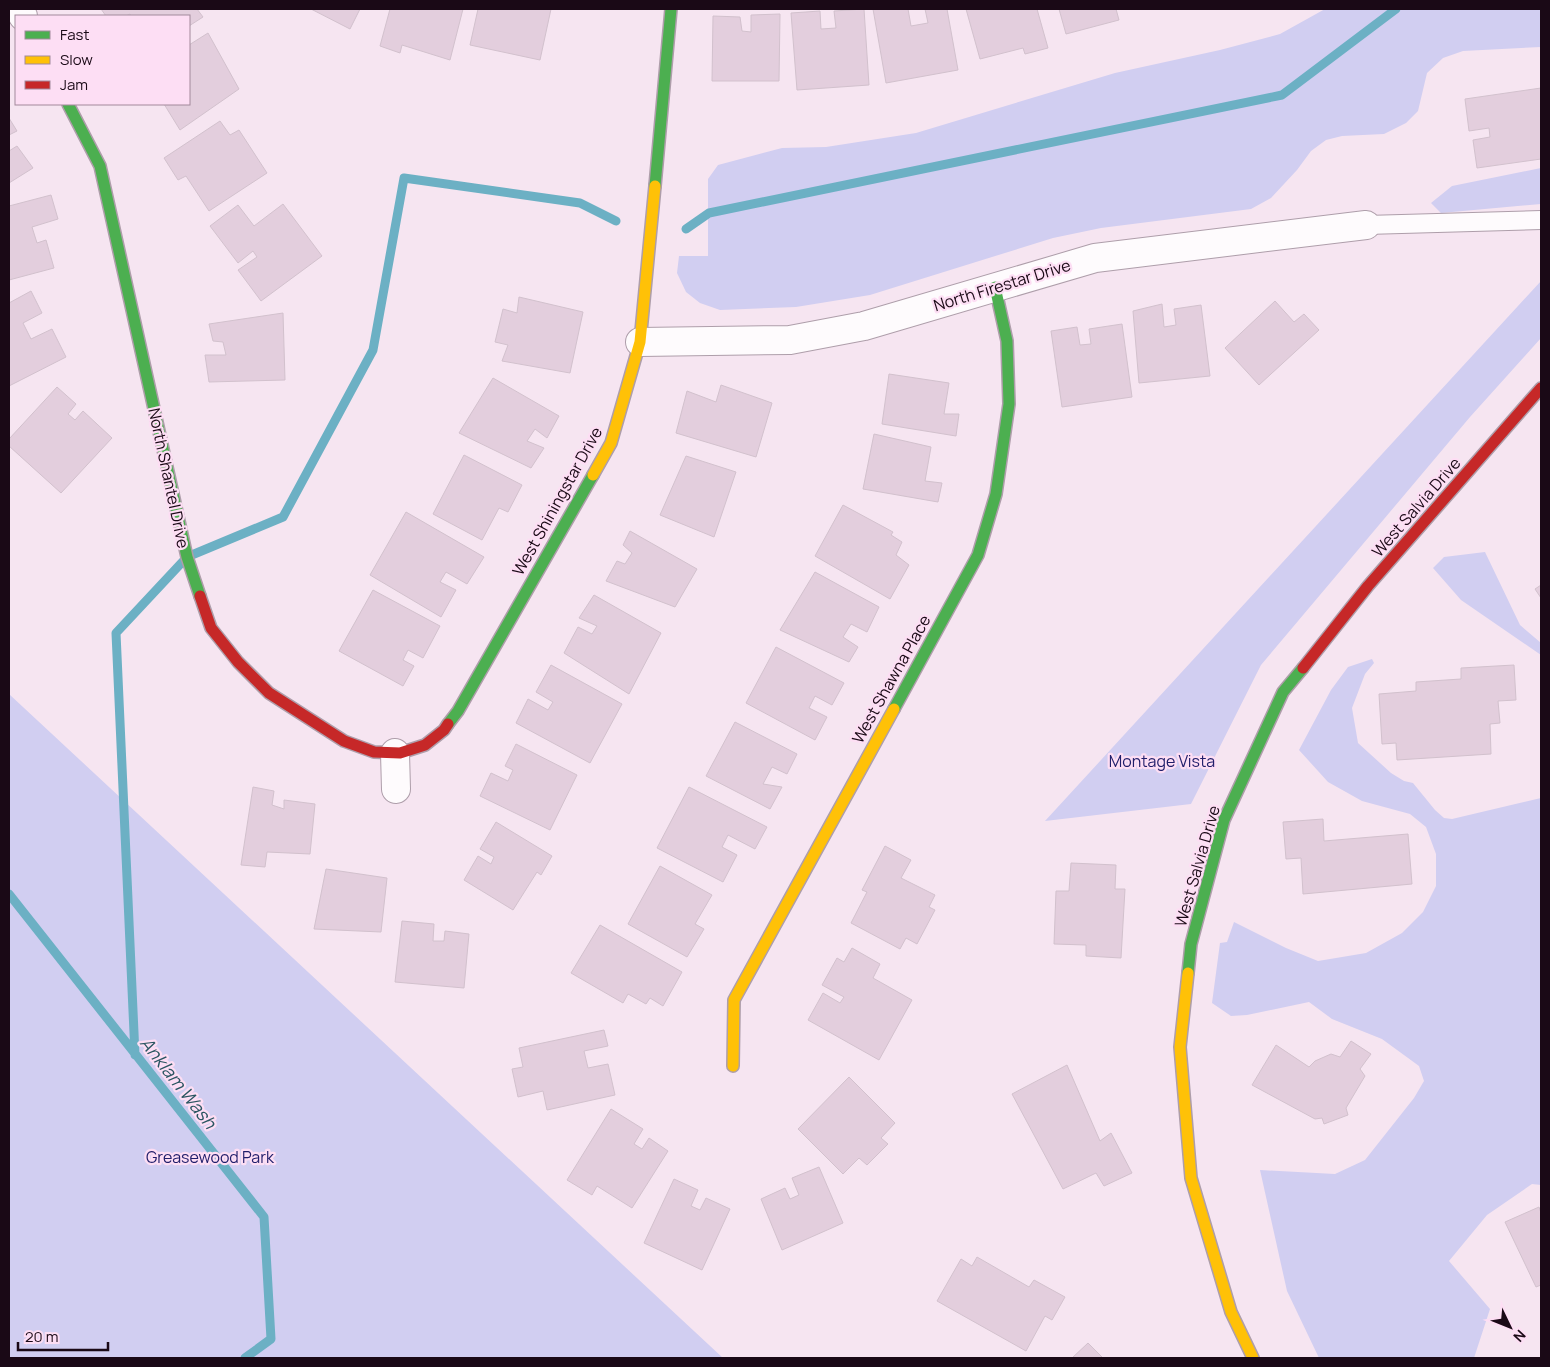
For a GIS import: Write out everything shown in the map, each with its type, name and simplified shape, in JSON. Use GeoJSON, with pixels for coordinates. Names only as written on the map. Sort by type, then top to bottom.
{"type":"FeatureCollection","features":[{"type":"Feature","properties":{"kind":"street","name":"West Shiningstar Drive"},"geometry":{"type":"LineString","coordinates":[[397,753],[425,745],[444,730],[458,711],[611,443],[640,342],[671,9]]}},
{"type":"Feature","properties":{"kind":"street","name":"North Shantel Drive"},"geometry":{"type":"LineString","coordinates":[[69,105],[100,166],[187,557],[211,628],[238,662],[269,693],[344,741],[374,752],[397,753]]}},
{"type":"Feature","properties":{"kind":"street","name":"North Firestar Drive"},"geometry":{"type":"LineString","coordinates":[[640,342],[790,340],[864,326],[1095,258],[1366,225]]}},
{"type":"Feature","properties":{"kind":"street","name":"West Shawna Place"},"geometry":{"type":"LineString","coordinates":[[733,1066],[734,1000],[978,555],[996,494],[1009,404],[1008,342],[995,287]]}},
{"type":"Feature","properties":{"kind":"street","name":"West Salvia Drive"},"geometry":{"type":"LineString","coordinates":[[1253,1358],[1230,1312],[1192,1178],[1180,1047],[1191,944],[1224,820],[1282,692],[1368,586],[1541,388]]}},
{"type":"Feature","properties":{"kind":"street"},"geometry":{"type":"LineString","coordinates":[[396,789],[397,753]]}},
{"type":"Feature","properties":{"kind":"lane"},"geometry":{"type":"LineString","coordinates":[[1366,225],[1541,220]]}},
{"type":"Feature","properties":{"kind":"green space"},"geometry":{"type":"Polygon","coordinates":[[[1325,9],[1541,9],[1541,47],[1463,51],[1443,58],[1427,73],[1418,111],[1406,123],[1384,134],[1342,136],[1326,140],[1311,151],[1297,170],[1271,198],[1251,209],[1101,228],[1053,238],[870,295],[796,307],[720,310],[700,303],[686,292],[677,273],[679,256],[708,256],[708,179],[718,165],[782,148],[826,147],[916,133],[1115,73],[1220,50],[1280,34],[1325,9]]]}},
{"type":"Feature","properties":{"kind":"green space"},"geometry":{"type":"Polygon","coordinates":[[[1541,168],[1541,204],[1441,213],[1431,203],[1452,186],[1541,168]]]}},
{"type":"Feature","properties":{"kind":"green space","name":"Montage Vista"},"geometry":{"type":"Polygon","coordinates":[[[1541,281],[1541,338],[1470,417],[1261,665],[1191,804],[1045,821],[1541,281]]]}},
{"type":"Feature","properties":{"kind":"green space"},"geometry":{"type":"Polygon","coordinates":[[[1485,552],[1520,625],[1541,643],[1541,655],[1461,600],[1433,568],[1444,557],[1485,552]]]}},
{"type":"Feature","properties":{"kind":"green space"},"geometry":{"type":"Polygon","coordinates":[[[1372,659],[1374,663],[1365,674],[1352,708],[1358,743],[1391,773],[1404,781],[1413,783],[1444,818],[1452,819],[1541,798],[1541,1185],[1532,1184],[1487,1215],[1449,1261],[1490,1309],[1474,1358],[1319,1358],[1287,1291],[1260,1170],[1335,1174],[1365,1160],[1414,1098],[1424,1081],[1419,1066],[1382,1039],[1332,1019],[1309,1002],[1247,1015],[1231,1016],[1212,1003],[1220,943],[1227,942],[1234,922],[1286,948],[1318,961],[1366,953],[1402,933],[1423,912],[1436,886],[1436,854],[1426,827],[1410,814],[1362,801],[1328,782],[1299,750],[1331,690],[1348,667],[1372,659]]]}},
{"type":"Feature","properties":{"kind":"green space","name":"Greasewood Park"},"geometry":{"type":"Polygon","coordinates":[[[9,694],[723,1358],[9,1358],[9,694]]]}},
{"type":"Feature","properties":{"kind":"building"},"geometry":{"type":"Polygon","coordinates":[[[101,9],[197,9],[203,17],[190,25],[190,15],[105,15],[101,9]]]}},
{"type":"Feature","properties":{"kind":"building"},"geometry":{"type":"Polygon","coordinates":[[[311,9],[360,9],[350,29],[311,9]]]}},
{"type":"Feature","properties":{"kind":"building"},"geometry":{"type":"Polygon","coordinates":[[[390,9],[463,9],[450,60],[402,45],[400,53],[380,46],[390,9]]]}},
{"type":"Feature","properties":{"kind":"building"},"geometry":{"type":"Polygon","coordinates":[[[478,9],[551,9],[540,60],[470,45],[478,9]]]}},
{"type":"Feature","properties":{"kind":"building"},"geometry":{"type":"Polygon","coordinates":[[[864,9],[869,85],[797,90],[791,13],[820,11],[821,29],[836,28],[834,11],[864,9]]]}},
{"type":"Feature","properties":{"kind":"building"},"geometry":{"type":"Polygon","coordinates":[[[873,9],[908,9],[911,26],[928,23],[925,9],[947,9],[958,70],[886,83],[873,9]]]}},
{"type":"Feature","properties":{"kind":"building"},"geometry":{"type":"Polygon","coordinates":[[[966,9],[1037,9],[1048,48],[1025,54],[1023,48],[980,59],[966,9]]]}},
{"type":"Feature","properties":{"kind":"building"},"geometry":{"type":"Polygon","coordinates":[[[1059,9],[1116,9],[1119,20],[1066,34],[1059,9]]]}},
{"type":"Feature","properties":{"kind":"building"},"geometry":{"type":"Polygon","coordinates":[[[780,14],[779,81],[712,81],[713,16],[740,17],[742,31],[751,32],[751,15],[780,14]]]}},
{"type":"Feature","properties":{"kind":"building"},"geometry":{"type":"Polygon","coordinates":[[[208,33],[239,89],[180,130],[165,105],[190,105],[190,44],[208,33]]]}},
{"type":"Feature","properties":{"kind":"building"},"geometry":{"type":"Polygon","coordinates":[[[1541,88],[1541,159],[1477,168],[1473,140],[1490,137],[1489,128],[1469,131],[1465,99],[1541,88]]]}},
{"type":"Feature","properties":{"kind":"building"},"geometry":{"type":"Polygon","coordinates":[[[9,118],[17,131],[9,135],[9,118]]]}},
{"type":"Feature","properties":{"kind":"building"},"geometry":{"type":"Polygon","coordinates":[[[220,121],[230,135],[239,130],[267,173],[209,211],[186,176],[178,180],[164,158],[220,121]]]}},
{"type":"Feature","properties":{"kind":"building"},"geometry":{"type":"Polygon","coordinates":[[[17,146],[33,168],[9,183],[9,151],[17,146]]]}},
{"type":"Feature","properties":{"kind":"building"},"geometry":{"type":"Polygon","coordinates":[[[51,195],[58,219],[32,227],[37,243],[46,240],[54,268],[9,280],[9,206],[51,195]]]}},
{"type":"Feature","properties":{"kind":"building"},"geometry":{"type":"Polygon","coordinates":[[[283,204],[322,256],[261,301],[238,270],[257,257],[253,251],[238,263],[210,226],[238,205],[254,226],[283,204]]]}},
{"type":"Feature","properties":{"kind":"building"},"geometry":{"type":"Polygon","coordinates":[[[31,291],[42,313],[23,323],[31,339],[52,329],[66,357],[9,386],[9,303],[31,291]]]}},
{"type":"Feature","properties":{"kind":"building"},"geometry":{"type":"Polygon","coordinates":[[[519,297],[583,312],[570,373],[502,361],[508,345],[495,342],[503,309],[517,313],[519,297]]]}},
{"type":"Feature","properties":{"kind":"building"},"geometry":{"type":"Polygon","coordinates":[[[1275,301],[1294,322],[1304,314],[1319,330],[1259,385],[1225,348],[1275,301]]]}},
{"type":"Feature","properties":{"kind":"building"},"geometry":{"type":"Polygon","coordinates":[[[1162,304],[1164,327],[1176,325],[1174,309],[1201,305],[1210,376],[1139,383],[1133,311],[1162,304]]]}},
{"type":"Feature","properties":{"kind":"building"},"geometry":{"type":"Polygon","coordinates":[[[283,313],[285,380],[209,382],[205,355],[226,355],[223,342],[213,341],[209,324],[283,313]]]}},
{"type":"Feature","properties":{"kind":"building"},"geometry":{"type":"Polygon","coordinates":[[[1122,324],[1132,397],[1062,407],[1051,331],[1077,327],[1080,345],[1091,344],[1089,329],[1122,324]]]}},
{"type":"Feature","properties":{"kind":"building"},"geometry":{"type":"Polygon","coordinates":[[[889,374],[949,383],[944,414],[959,414],[956,436],[882,424],[889,374]]]}},
{"type":"Feature","properties":{"kind":"building"},"geometry":{"type":"Polygon","coordinates":[[[493,378],[559,416],[547,438],[535,429],[527,441],[544,448],[531,468],[459,433],[493,378]]]}},
{"type":"Feature","properties":{"kind":"building"},"geometry":{"type":"Polygon","coordinates":[[[721,385],[772,403],[756,457],[676,433],[687,391],[716,402],[721,385]]]}},
{"type":"Feature","properties":{"kind":"building"},"geometry":{"type":"Polygon","coordinates":[[[57,387],[76,404],[68,414],[75,420],[83,411],[112,438],[61,493],[9,446],[9,439],[57,387]]]}},
{"type":"Feature","properties":{"kind":"building"},"geometry":{"type":"Polygon","coordinates":[[[874,434],[931,447],[925,481],[942,483],[938,502],[863,489],[874,434]]]}},
{"type":"Feature","properties":{"kind":"building"},"geometry":{"type":"Polygon","coordinates":[[[464,455],[522,485],[508,512],[499,508],[482,540],[433,514],[464,455]]]}},
{"type":"Feature","properties":{"kind":"building"},"geometry":{"type":"Polygon","coordinates":[[[686,456],[736,472],[714,537],[660,515],[686,456]]]}},
{"type":"Feature","properties":{"kind":"building"},"geometry":{"type":"Polygon","coordinates":[[[843,505],[893,532],[891,535],[902,542],[896,555],[909,565],[890,599],[815,556],[843,505]]]}},
{"type":"Feature","properties":{"kind":"building"},"geometry":{"type":"Polygon","coordinates":[[[406,512],[484,557],[467,584],[446,572],[440,582],[456,590],[441,617],[370,575],[406,512]]]}},
{"type":"Feature","properties":{"kind":"building"},"geometry":{"type":"Polygon","coordinates":[[[630,531],[697,569],[675,607],[606,581],[617,561],[625,564],[632,553],[623,545],[630,531]]]}},
{"type":"Feature","properties":{"kind":"building"},"geometry":{"type":"Polygon","coordinates":[[[815,572],[879,607],[867,632],[851,624],[843,637],[858,647],[849,662],[780,630],[815,572]]]}},
{"type":"Feature","properties":{"kind":"building"},"geometry":{"type":"Polygon","coordinates":[[[1541,585],[1541,598],[1535,589],[1541,585]]]}},
{"type":"Feature","properties":{"kind":"building"},"geometry":{"type":"Polygon","coordinates":[[[373,590],[440,626],[423,658],[408,650],[403,660],[414,666],[403,686],[339,651],[373,590]]]}},
{"type":"Feature","properties":{"kind":"building"},"geometry":{"type":"Polygon","coordinates":[[[594,595],[661,633],[629,694],[564,653],[578,627],[592,634],[597,626],[579,618],[594,595]]]}},
{"type":"Feature","properties":{"kind":"building"},"geometry":{"type":"Polygon","coordinates":[[[776,647],[844,683],[832,705],[815,696],[809,708],[827,717],[815,740],[746,703],[776,647]]]}},
{"type":"Feature","properties":{"kind":"building"},"geometry":{"type":"Polygon","coordinates":[[[551,665],[622,704],[590,763],[516,723],[528,699],[548,710],[553,702],[536,692],[551,665]]]}},
{"type":"Feature","properties":{"kind":"building"},"geometry":{"type":"Polygon","coordinates":[[[1514,665],[1516,700],[1498,701],[1500,723],[1490,724],[1491,754],[1397,760],[1396,743],[1382,744],[1379,694],[1416,691],[1416,682],[1461,679],[1461,668],[1514,665]]]}},
{"type":"Feature","properties":{"kind":"building"},"geometry":{"type":"Polygon","coordinates":[[[735,722],[797,754],[787,774],[772,767],[763,784],[782,787],[770,809],[706,776],[735,722]]]}},
{"type":"Feature","properties":{"kind":"building"},"geometry":{"type":"Polygon","coordinates":[[[516,744],[577,775],[550,830],[480,796],[491,773],[508,781],[513,770],[505,766],[516,744]]]}},
{"type":"Feature","properties":{"kind":"building"},"geometry":{"type":"Polygon","coordinates":[[[253,787],[274,791],[272,805],[284,809],[284,800],[315,804],[310,854],[267,852],[265,867],[241,865],[253,787]]]}},
{"type":"Feature","properties":{"kind":"building"},"geometry":{"type":"Polygon","coordinates":[[[689,787],[767,827],[755,849],[728,835],[722,847],[737,855],[723,882],[657,848],[689,787]]]}},
{"type":"Feature","properties":{"kind":"building"},"geometry":{"type":"Polygon","coordinates":[[[1323,819],[1324,841],[1408,834],[1412,884],[1303,894],[1301,858],[1286,859],[1283,822],[1323,819]]]}},
{"type":"Feature","properties":{"kind":"building"},"geometry":{"type":"Polygon","coordinates":[[[496,822],[552,856],[541,875],[537,872],[513,910],[464,880],[478,856],[491,864],[494,857],[480,849],[496,822]]]}},
{"type":"Feature","properties":{"kind":"building"},"geometry":{"type":"Polygon","coordinates":[[[885,846],[911,860],[901,878],[935,895],[929,907],[935,910],[917,944],[906,938],[900,949],[851,923],[867,892],[862,890],[885,846]]]}},
{"type":"Feature","properties":{"kind":"building"},"geometry":{"type":"Polygon","coordinates":[[[1071,863],[1116,865],[1115,889],[1125,889],[1121,958],[1086,956],[1086,945],[1054,944],[1056,891],[1069,891],[1071,863]]]}},
{"type":"Feature","properties":{"kind":"building"},"geometry":{"type":"Polygon","coordinates":[[[660,866],[712,895],[695,924],[704,929],[687,957],[628,924],[660,866]]]}},
{"type":"Feature","properties":{"kind":"building"},"geometry":{"type":"Polygon","coordinates":[[[326,869],[387,878],[381,932],[314,929],[326,869]]]}},
{"type":"Feature","properties":{"kind":"building"},"geometry":{"type":"Polygon","coordinates":[[[402,921],[434,924],[433,941],[444,941],[445,931],[469,934],[464,988],[395,982],[402,921]]]}},
{"type":"Feature","properties":{"kind":"building"},"geometry":{"type":"Polygon","coordinates":[[[600,925],[682,972],[663,1006],[650,998],[646,1004],[628,994],[623,1003],[571,973],[600,925]]]}},
{"type":"Feature","properties":{"kind":"building"},"geometry":{"type":"Polygon","coordinates":[[[852,948],[880,964],[873,978],[912,1000],[879,1060],[808,1020],[823,993],[840,1003],[844,997],[822,985],[837,958],[844,962],[852,948]]]}},
{"type":"Feature","properties":{"kind":"building"},"geometry":{"type":"Polygon","coordinates":[[[604,1030],[608,1046],[584,1051],[588,1068],[608,1064],[615,1095],[547,1110],[543,1091],[518,1097],[512,1069],[523,1067],[519,1048],[604,1030]]]}},
{"type":"Feature","properties":{"kind":"building"},"geometry":{"type":"Polygon","coordinates":[[[1351,1041],[1371,1054],[1360,1069],[1365,1076],[1346,1108],[1348,1115],[1324,1124],[1322,1118],[1315,1119],[1252,1085],[1276,1045],[1309,1067],[1315,1061],[1331,1054],[1340,1057],[1351,1041]]]}},
{"type":"Feature","properties":{"kind":"building"},"geometry":{"type":"Polygon","coordinates":[[[1067,1065],[1100,1141],[1111,1133],[1132,1173],[1104,1186],[1096,1173],[1063,1189],[1012,1094],[1067,1065]]]}},
{"type":"Feature","properties":{"kind":"building"},"geometry":{"type":"Polygon","coordinates":[[[849,1077],[895,1123],[881,1138],[888,1144],[867,1165],[859,1158],[843,1174],[798,1129],[849,1077]]]}},
{"type":"Feature","properties":{"kind":"building"},"geometry":{"type":"Polygon","coordinates":[[[611,1109],[643,1129],[634,1144],[642,1149],[649,1138],[668,1151],[632,1208],[597,1186],[592,1195],[567,1180],[611,1109]]]}},
{"type":"Feature","properties":{"kind":"building"},"geometry":{"type":"Polygon","coordinates":[[[819,1167],[843,1223],[782,1250],[761,1199],[785,1188],[790,1199],[799,1195],[792,1178],[819,1167]]]}},
{"type":"Feature","properties":{"kind":"building"},"geometry":{"type":"Polygon","coordinates":[[[674,1179],[698,1190],[691,1206],[700,1210],[706,1198],[730,1209],[702,1270],[644,1243],[674,1179]]]}},
{"type":"Feature","properties":{"kind":"building"},"geometry":{"type":"Polygon","coordinates":[[[1539,1207],[1541,1213],[1541,1285],[1536,1287],[1505,1222],[1539,1207]]]}},
{"type":"Feature","properties":{"kind":"building"},"geometry":{"type":"Polygon","coordinates":[[[977,1257],[1029,1287],[1034,1280],[1065,1297],[1052,1320],[1045,1316],[1026,1351],[937,1301],[961,1259],[972,1266],[977,1257]]]}},
{"type":"Feature","properties":{"kind":"building"},"geometry":{"type":"Polygon","coordinates":[[[1088,1343],[1103,1358],[1072,1358],[1088,1343]]]}},
{"type":"Feature","properties":{"kind":"waterway"},"geometry":{"type":"LineString","coordinates":[[686,229],[709,213],[1282,95],[1396,9]]}},
{"type":"Feature","properties":{"kind":"waterway"},"geometry":{"type":"LineString","coordinates":[[135,1055],[116,633],[187,557],[283,517],[373,350],[404,178],[580,203],[616,221]]}},
{"type":"Feature","properties":{"kind":"waterway","name":"Anklam Wash"},"geometry":{"type":"LineString","coordinates":[[9,894],[264,1217],[271,1339],[245,1358]]}},
{"type":"Feature","properties":{"kind":"traffic: fast"},"geometry":{"type":"LineString","coordinates":[[655,186],[671,9]]}},
{"type":"Feature","properties":{"kind":"traffic: fast"},"geometry":{"type":"LineString","coordinates":[[69,105],[100,166],[187,557],[200,596]]}},
{"type":"Feature","properties":{"kind":"traffic: fast"},"geometry":{"type":"LineString","coordinates":[[894,709],[978,555],[996,494],[1009,404],[1007,341],[995,287]]}},
{"type":"Feature","properties":{"kind":"traffic: fast"},"geometry":{"type":"LineString","coordinates":[[448,724],[458,711],[593,475]]}},
{"type":"Feature","properties":{"kind":"traffic: fast"},"geometry":{"type":"LineString","coordinates":[[1188,973],[1191,944],[1224,820],[1283,692],[1303,668]]}},
{"type":"Feature","properties":{"kind":"traffic: slow"},"geometry":{"type":"LineString","coordinates":[[593,475],[611,443],[640,342],[655,186]]}},
{"type":"Feature","properties":{"kind":"traffic: slow"},"geometry":{"type":"LineString","coordinates":[[733,1066],[734,1000],[894,709]]}},
{"type":"Feature","properties":{"kind":"traffic: slow"},"geometry":{"type":"LineString","coordinates":[[1188,973],[1180,1047],[1191,1178],[1231,1312],[1253,1358]]}},
{"type":"Feature","properties":{"kind":"traffic: jam"},"geometry":{"type":"LineString","coordinates":[[1303,668],[1368,586],[1541,388]]}},
{"type":"Feature","properties":{"kind":"traffic: jam"},"geometry":{"type":"LineString","coordinates":[[200,596],[211,628],[238,662],[269,693],[344,741],[374,752],[400,753],[425,745],[444,730],[448,724]]}}]}
